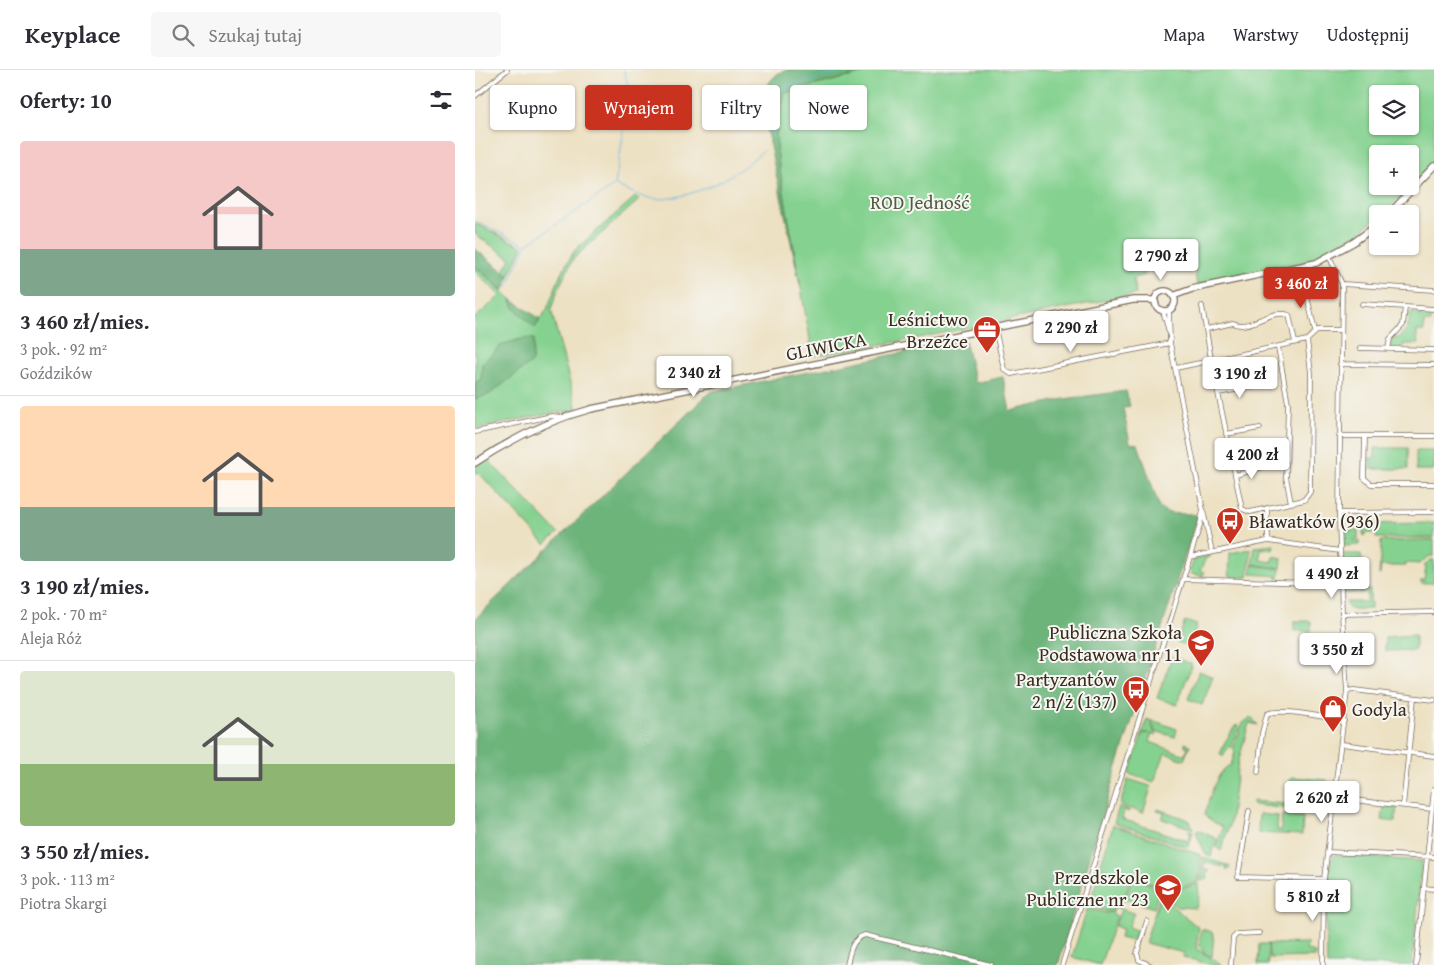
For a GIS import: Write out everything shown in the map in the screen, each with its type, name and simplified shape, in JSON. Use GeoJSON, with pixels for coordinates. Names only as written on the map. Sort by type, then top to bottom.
{"type":"FeatureCollection","features":[{"type":"Feature","properties":{"kind":"main road"},"geometry":{"type":"LineString","coordinates":[[1397,205],[1434,166]]}},
{"type":"Feature","properties":{"kind":"main road"},"geometry":{"type":"LineString","coordinates":[[1173,296],[1192,289],[1307,265],[1329,256],[1369,231]]}},
{"type":"Feature","properties":{"kind":"main road"},"geometry":{"type":"LineString","coordinates":[[1163,291],[1169,292],[1173,296],[1174,304],[1166,310],[1157,307],[1155,300],[1158,294],[1163,291]]}},
{"type":"Feature","properties":{"kind":"main road","name":"GLIWICKA"},"geometry":{"type":"LineString","coordinates":[[475,463],[526,434],[564,417],[635,399],[1133,300],[1155,300]]}},
{"type":"Feature","properties":{"kind":"street"},"geometry":{"type":"LineString","coordinates":[[475,96],[507,70]]}},
{"type":"Feature","properties":{"kind":"street"},"geometry":{"type":"LineString","coordinates":[[1323,965],[1324,879],[1347,691],[1342,614],[1339,513],[1342,284],[1329,256]]}},
{"type":"Feature","properties":{"kind":"street"},"geometry":{"type":"LineString","coordinates":[[1305,283],[1315,331]]}},
{"type":"Feature","properties":{"kind":"street"},"geometry":{"type":"LineString","coordinates":[[1342,284],[1434,290]]}},
{"type":"Feature","properties":{"kind":"street"},"geometry":{"type":"LineString","coordinates":[[1362,304],[1434,309]]}},
{"type":"Feature","properties":{"kind":"street"},"geometry":{"type":"LineString","coordinates":[[1203,306],[1211,359],[1242,509],[1250,512],[1304,500],[1310,492],[1311,373],[1307,340]]}},
{"type":"Feature","properties":{"kind":"street"},"geometry":{"type":"LineString","coordinates":[[1388,349],[1389,339],[1403,325],[1405,307]]}},
{"type":"Feature","properties":{"kind":"street"},"geometry":{"type":"LineString","coordinates":[[1166,310],[1169,334],[1212,552]]}},
{"type":"Feature","properties":{"kind":"street"},"geometry":{"type":"LineString","coordinates":[[1207,329],[1233,323],[1239,326],[1256,322],[1262,317],[1283,313],[1289,315],[1295,342]]}},
{"type":"Feature","properties":{"kind":"street"},"geometry":{"type":"LineString","coordinates":[[995,328],[1004,369],[1007,373],[1011,374],[1171,343]]}},
{"type":"Feature","properties":{"kind":"street"},"geometry":{"type":"LineString","coordinates":[[1176,368],[1307,340],[1315,331],[1341,330]]}},
{"type":"Feature","properties":{"kind":"street"},"geometry":{"type":"LineString","coordinates":[[1278,347],[1288,404],[1286,477],[1291,503]]}},
{"type":"Feature","properties":{"kind":"street"},"geometry":{"type":"LineString","coordinates":[[1360,348],[1434,350]]}},
{"type":"Feature","properties":{"kind":"street"},"geometry":{"type":"LineString","coordinates":[[1340,364],[1434,365]]}},
{"type":"Feature","properties":{"kind":"street"},"geometry":{"type":"LineString","coordinates":[[1218,394],[1258,386]]}},
{"type":"Feature","properties":{"kind":"street","name":"GLIWICKA"},"geometry":{"type":"LineString","coordinates":[[475,432],[552,416],[564,417]]}},
{"type":"Feature","properties":{"kind":"street"},"geometry":{"type":"LineString","coordinates":[[521,422],[526,434]]}},
{"type":"Feature","properties":{"kind":"street"},"geometry":{"type":"LineString","coordinates":[[1226,434],[1260,428]]}},
{"type":"Feature","properties":{"kind":"street"},"geometry":{"type":"LineString","coordinates":[[1339,436],[1434,436]]}},
{"type":"Feature","properties":{"kind":"street"},"geometry":{"type":"LineString","coordinates":[[1365,437],[1364,478],[1367,482],[1371,484],[1434,484]]}},
{"type":"Feature","properties":{"kind":"street"},"geometry":{"type":"LineString","coordinates":[[1236,475],[1262,467]]}},
{"type":"Feature","properties":{"kind":"street"},"geometry":{"type":"LineString","coordinates":[[1267,508],[1269,540]]}},
{"type":"Feature","properties":{"kind":"street"},"geometry":{"type":"LineString","coordinates":[[1062,965],[1200,525],[1203,510]]}},
{"type":"Feature","properties":{"kind":"street"},"geometry":{"type":"LineString","coordinates":[[1339,513],[1434,512]]}},
{"type":"Feature","properties":{"kind":"street"},"geometry":{"type":"LineString","coordinates":[[1190,557],[1269,540],[1340,551]]}},
{"type":"Feature","properties":{"kind":"street"},"geometry":{"type":"LineString","coordinates":[[1183,579],[1341,584]]}},
{"type":"Feature","properties":{"kind":"street"},"geometry":{"type":"LineString","coordinates":[[1342,614],[1434,612]]}},
{"type":"Feature","properties":{"kind":"street"},"geometry":{"type":"LineString","coordinates":[[1347,691],[1354,690],[1434,700]]}},
{"type":"Feature","properties":{"kind":"street"},"geometry":{"type":"LineString","coordinates":[[1403,806],[1414,698]]}},
{"type":"Feature","properties":{"kind":"street"},"geometry":{"type":"LineString","coordinates":[[1258,772],[1262,732],[1269,712],[1286,712],[1344,721]]}},
{"type":"Feature","properties":{"kind":"street"},"geometry":{"type":"LineString","coordinates":[[1342,744],[1434,756]]}},
{"type":"Feature","properties":{"kind":"street"},"geometry":{"type":"LineString","coordinates":[[1417,965],[1434,789]]}},
{"type":"Feature","properties":{"kind":"street"},"geometry":{"type":"LineString","coordinates":[[1335,798],[1432,809]]}},
{"type":"Feature","properties":{"kind":"street"},"geometry":{"type":"LineString","coordinates":[[1249,811],[1238,877],[1324,879]]}},
{"type":"Feature","properties":{"kind":"street"},"geometry":{"type":"LineString","coordinates":[[1327,852],[1434,857]]}},
{"type":"Feature","properties":{"kind":"street"},"geometry":{"type":"LineString","coordinates":[[1424,888],[1434,890]]}},
{"type":"Feature","properties":{"kind":"street"},"geometry":{"type":"LineString","coordinates":[[1147,921],[1137,953],[1139,960],[1150,965]]}},
{"type":"Feature","properties":{"kind":"street"},"geometry":{"type":"LineString","coordinates":[[1231,965],[1233,938],[1237,934],[1259,933]]}},
{"type":"Feature","properties":{"kind":"street"},"geometry":{"type":"LineString","coordinates":[[847,965],[854,943],[860,936],[865,935],[991,965]]}},
{"type":"Feature","properties":{"kind":"green space"},"geometry":{"type":"Polygon","coordinates":[[[785,70],[868,70],[864,73],[817,85],[790,85],[790,92],[785,93],[780,116],[780,85],[768,85],[779,73],[785,70]]]}},
{"type":"Feature","properties":{"kind":"green space","name":"ROD Jedność"},"geometry":{"type":"Polygon","coordinates":[[[868,70],[1260,70],[1266,74],[1283,70],[1434,70],[1434,161],[1419,177],[1419,145],[1369,145],[1369,195],[1402,195],[1392,205],[1369,205],[1369,224],[1359,233],[1306,261],[1197,285],[1194,266],[1175,269],[1172,255],[1142,261],[1145,275],[1133,278],[1136,294],[913,339],[813,356],[778,160],[776,135],[777,130],[780,130],[780,116],[785,93],[790,92],[790,130],[867,130],[867,85],[817,85],[864,73],[868,70]]]}},
{"type":"Feature","properties":{"kind":"green space"},"geometry":{"type":"Polygon","coordinates":[[[767,130],[777,130],[778,160],[800,284],[767,130]]]}},
{"type":"Feature","properties":{"kind":"green space"},"geometry":{"type":"Polygon","coordinates":[[[635,197],[640,199],[573,259],[559,287],[551,309],[577,410],[547,414],[475,429],[475,318],[500,296],[475,271],[475,266],[511,299],[514,308],[535,328],[547,309],[562,271],[575,250],[635,197]]]}},
{"type":"Feature","properties":{"kind":"green space"},"geometry":{"type":"Polygon","coordinates":[[[475,223],[523,247],[509,276],[503,271],[511,259],[475,234],[475,223]]]}},
{"type":"Feature","properties":{"kind":"green space"},"geometry":{"type":"Polygon","coordinates":[[[475,249],[509,276],[503,291],[475,266],[475,249]]]}},
{"type":"Feature","properties":{"kind":"green space"},"geometry":{"type":"Polygon","coordinates":[[[511,299],[540,319],[535,328],[514,308],[511,299]]]}},
{"type":"Feature","properties":{"kind":"green space"},"geometry":{"type":"Polygon","coordinates":[[[1409,313],[1420,314],[1420,316],[1426,317],[1427,314],[1431,315],[1431,322],[1424,322],[1424,331],[1417,331],[1419,344],[1404,344],[1403,348],[1390,347],[1391,341],[1399,338],[1407,329],[1409,313]]]}},
{"type":"Feature","properties":{"kind":"green space"},"geometry":{"type":"Polygon","coordinates":[[[525,338],[534,339],[532,362],[490,394],[475,399],[475,383],[481,379],[482,363],[503,344],[525,338]]]}},
{"type":"Feature","properties":{"kind":"green space"},"geometry":{"type":"Polygon","coordinates":[[[965,340],[975,383],[1003,377],[1010,411],[1064,399],[1126,391],[1130,406],[1123,408],[1130,443],[1138,444],[1159,506],[1167,512],[1198,516],[1115,773],[1058,965],[475,965],[475,619],[710,392],[965,340]]]}},
{"type":"Feature","properties":{"kind":"green space"},"geometry":{"type":"Polygon","coordinates":[[[1375,448],[1408,448],[1408,469],[1370,469],[1372,463],[1370,463],[1369,458],[1375,458],[1375,448]]]}},
{"type":"Feature","properties":{"kind":"green space"},"geometry":{"type":"Polygon","coordinates":[[[1416,451],[1434,451],[1434,470],[1416,470],[1416,451]]]}},
{"type":"Feature","properties":{"kind":"green space"},"geometry":{"type":"Polygon","coordinates":[[[487,459],[558,533],[545,544],[478,472],[475,474],[475,467],[487,459]]]}},
{"type":"Feature","properties":{"kind":"green space"},"geometry":{"type":"Polygon","coordinates":[[[1434,523],[1434,538],[1376,538],[1376,533],[1365,533],[1364,536],[1361,524],[1434,523]]]}},
{"type":"Feature","properties":{"kind":"green space"},"geometry":{"type":"Polygon","coordinates":[[[1358,530],[1358,539],[1354,539],[1354,542],[1360,540],[1360,545],[1344,546],[1343,531],[1358,530]]]}},
{"type":"Feature","properties":{"kind":"green space"},"geometry":{"type":"Polygon","coordinates":[[[1434,540],[1434,556],[1430,556],[1419,564],[1406,563],[1406,566],[1381,566],[1379,575],[1381,541],[1434,540]]]}},
{"type":"Feature","properties":{"kind":"green space"},"geometry":{"type":"Polygon","coordinates":[[[1274,545],[1273,550],[1261,548],[1260,560],[1272,562],[1273,556],[1282,558],[1281,568],[1252,564],[1255,547],[1274,545]]]}},
{"type":"Feature","properties":{"kind":"green space"},"geometry":{"type":"Polygon","coordinates":[[[1251,549],[1248,577],[1232,578],[1229,575],[1230,553],[1251,549]]]}},
{"type":"Feature","properties":{"kind":"green space"},"geometry":{"type":"Polygon","coordinates":[[[1344,554],[1361,554],[1363,569],[1344,569],[1344,554]]]}},
{"type":"Feature","properties":{"kind":"green space"},"geometry":{"type":"Polygon","coordinates":[[[1210,555],[1210,557],[1206,558],[1200,571],[1204,572],[1203,576],[1191,574],[1190,570],[1194,560],[1210,555]]]}},
{"type":"Feature","properties":{"kind":"green space"},"geometry":{"type":"Polygon","coordinates":[[[1434,560],[1434,583],[1421,583],[1421,580],[1424,580],[1426,567],[1424,565],[1434,560]]]}},
{"type":"Feature","properties":{"kind":"green space"},"geometry":{"type":"Polygon","coordinates":[[[1252,565],[1280,569],[1279,579],[1277,580],[1277,576],[1251,574],[1252,565]]]}},
{"type":"Feature","properties":{"kind":"green space"},"geometry":{"type":"Polygon","coordinates":[[[1359,570],[1363,570],[1366,585],[1345,585],[1344,577],[1359,577],[1359,570]]]}},
{"type":"Feature","properties":{"kind":"green space"},"geometry":{"type":"Polygon","coordinates":[[[1367,586],[1368,590],[1370,590],[1371,609],[1350,609],[1346,602],[1367,602],[1367,592],[1345,593],[1345,588],[1367,586]]]}},
{"type":"Feature","properties":{"kind":"green space"},"geometry":{"type":"Polygon","coordinates":[[[1185,621],[1197,625],[1190,646],[1177,642],[1185,621]]]}},
{"type":"Feature","properties":{"kind":"green space"},"geometry":{"type":"Polygon","coordinates":[[[1294,621],[1311,621],[1311,631],[1294,631],[1294,621]]]}},
{"type":"Feature","properties":{"kind":"green space"},"geometry":{"type":"Polygon","coordinates":[[[1415,635],[1415,650],[1385,651],[1385,637],[1415,635]]]}},
{"type":"Feature","properties":{"kind":"green space"},"geometry":{"type":"Polygon","coordinates":[[[1172,657],[1192,664],[1177,705],[1157,698],[1172,657]]]}},
{"type":"Feature","properties":{"kind":"green space"},"geometry":{"type":"Polygon","coordinates":[[[1199,671],[1213,677],[1202,705],[1188,699],[1199,671]]]}},
{"type":"Feature","properties":{"kind":"green space"},"geometry":{"type":"Polygon","coordinates":[[[1251,717],[1258,725],[1249,723],[1238,763],[1230,823],[1221,851],[1216,847],[1223,827],[1204,815],[1217,779],[1231,765],[1235,752],[1233,748],[1242,724],[1251,717]]]}},
{"type":"Feature","properties":{"kind":"green space"},"geometry":{"type":"Polygon","coordinates":[[[1147,719],[1150,720],[1154,732],[1157,733],[1156,735],[1151,734],[1150,742],[1185,755],[1188,747],[1185,746],[1185,743],[1190,745],[1184,760],[1165,753],[1154,782],[1129,774],[1142,734],[1149,733],[1142,733],[1147,719]]]}},
{"type":"Feature","properties":{"kind":"green space"},"geometry":{"type":"Polygon","coordinates":[[[1152,720],[1177,729],[1175,737],[1155,731],[1152,720]]]}},
{"type":"Feature","properties":{"kind":"green space"},"geometry":{"type":"Polygon","coordinates":[[[1238,725],[1239,727],[1230,747],[1223,757],[1220,754],[1225,742],[1235,726],[1238,725]]]}},
{"type":"Feature","properties":{"kind":"green space"},"geometry":{"type":"Polygon","coordinates":[[[1292,777],[1327,780],[1325,795],[1310,794],[1313,797],[1309,799],[1309,789],[1298,789],[1295,807],[1299,807],[1299,803],[1303,801],[1311,801],[1311,806],[1319,807],[1321,799],[1325,799],[1324,812],[1252,805],[1253,801],[1290,803],[1292,791],[1288,789],[1292,789],[1293,782],[1289,781],[1292,777]]]}},
{"type":"Feature","properties":{"kind":"green space"},"geometry":{"type":"Polygon","coordinates":[[[1128,779],[1151,788],[1143,813],[1120,805],[1128,779]]]}},
{"type":"Feature","properties":{"kind":"green space"},"geometry":{"type":"Polygon","coordinates":[[[1384,806],[1397,807],[1395,822],[1382,820],[1384,806]]]}},
{"type":"Feature","properties":{"kind":"green space"},"geometry":{"type":"Polygon","coordinates":[[[1119,807],[1129,810],[1129,812],[1124,810],[1122,819],[1188,841],[1191,833],[1188,832],[1189,830],[1193,832],[1189,846],[1186,847],[1114,823],[1119,807]]]}},
{"type":"Feature","properties":{"kind":"green space"},"geometry":{"type":"Polygon","coordinates":[[[1158,809],[1189,820],[1194,829],[1162,819],[1164,813],[1157,811],[1158,809]]]}},
{"type":"Feature","properties":{"kind":"green space"},"geometry":{"type":"Polygon","coordinates":[[[1259,814],[1278,816],[1277,830],[1281,830],[1282,815],[1303,817],[1302,835],[1258,833],[1259,814]]]}},
{"type":"Feature","properties":{"kind":"green space"},"geometry":{"type":"Polygon","coordinates":[[[1113,825],[1201,855],[1199,882],[1161,893],[1150,883],[1100,867],[1113,825]]]}},
{"type":"Feature","properties":{"kind":"green space"},"geometry":{"type":"Polygon","coordinates":[[[1198,830],[1217,839],[1211,857],[1206,855],[1196,833],[1198,830]]]}},
{"type":"Feature","properties":{"kind":"green space"},"geometry":{"type":"Polygon","coordinates":[[[1335,855],[1422,861],[1412,965],[1327,965],[1326,914],[1330,861],[1335,855]]]}},
{"type":"Feature","properties":{"kind":"green space"},"geometry":{"type":"Polygon","coordinates":[[[1203,857],[1230,868],[1227,871],[1226,867],[1205,863],[1203,868],[1210,871],[1207,872],[1208,879],[1201,881],[1203,857]]]}},
{"type":"Feature","properties":{"kind":"green space"},"geometry":{"type":"Polygon","coordinates":[[[1101,869],[1130,879],[1120,909],[1115,907],[1113,911],[1105,911],[1088,907],[1101,869]]]}},
{"type":"Feature","properties":{"kind":"green space"},"geometry":{"type":"Polygon","coordinates":[[[1132,878],[1148,883],[1158,893],[1154,908],[1125,899],[1132,878]]]}},
{"type":"Feature","properties":{"kind":"green space"},"geometry":{"type":"Polygon","coordinates":[[[1198,884],[1199,896],[1196,908],[1177,907],[1162,894],[1198,884]]]}},
{"type":"Feature","properties":{"kind":"green space","name":"Przedszkole Publiczne nr 23"},"geometry":{"type":"Polygon","coordinates":[[[1160,896],[1199,928],[1197,949],[1222,965],[1212,965],[1183,957],[1184,953],[1145,943],[1160,896]]]}},
{"type":"Feature","properties":{"kind":"green space"},"geometry":{"type":"Polygon","coordinates":[[[1087,909],[1105,913],[1113,912],[1117,916],[1100,965],[1072,957],[1087,909]]]}},
{"type":"Feature","properties":{"kind":"green space"},"geometry":{"type":"Polygon","coordinates":[[[1121,909],[1134,913],[1128,927],[1141,932],[1140,935],[1134,935],[1132,941],[1120,938],[1122,929],[1115,926],[1121,909]]]}},
{"type":"Feature","properties":{"kind":"green space"},"geometry":{"type":"Polygon","coordinates":[[[1202,930],[1214,933],[1212,957],[1201,949],[1200,939],[1202,930]]]}},
{"type":"Feature","properties":{"kind":"green space"},"geometry":{"type":"Polygon","coordinates":[[[1307,943],[1306,950],[1316,953],[1316,957],[1270,958],[1268,944],[1307,943]]]}},
{"type":"Feature","properties":{"kind":"green space"},"geometry":{"type":"Polygon","coordinates":[[[1259,944],[1268,944],[1268,965],[1258,965],[1259,944]]]}},
{"type":"Feature","properties":{"kind":"waterway"},"geometry":{"type":"LineString","coordinates":[[475,221],[526,245],[615,185],[630,93],[624,70]]}},
{"type":"Feature","properties":{"kind":"waterway"},"geometry":{"type":"LineString","coordinates":[[772,136],[780,91],[785,86],[852,70]]}},
{"type":"Feature","properties":{"kind":"waterway"},"geometry":{"type":"LineString","coordinates":[[616,185],[648,198],[660,199],[679,196],[699,190],[728,177],[763,151]]}},
{"type":"Feature","properties":{"kind":"waterway"},"geometry":{"type":"LineString","coordinates":[[507,287],[526,246]]}},
{"type":"Feature","properties":{"kind":"place","name":"Leśnictwo Brzeźce"},"geometry":{"type":"Point","coordinates":[987,354]}},
{"type":"Feature","properties":{"kind":"place","name":"Bławatków (936)"},"geometry":{"type":"Point","coordinates":[1230,545]}},
{"type":"Feature","properties":{"kind":"place","name":"Publiczna Szkoła Podstawowa nr 11"},"geometry":{"type":"Point","coordinates":[1201,667]}},
{"type":"Feature","properties":{"kind":"place","name":"Partyzantów 2 n/ż (137)"},"geometry":{"type":"Point","coordinates":[1136,714]}},
{"type":"Feature","properties":{"kind":"place","name":"Godyla"},"geometry":{"type":"Point","coordinates":[1333,733]}},
{"type":"Feature","properties":{"kind":"place","name":"Przedszkole Publiczne nr 23"},"geometry":{"type":"Point","coordinates":[1168,912]}}]}
